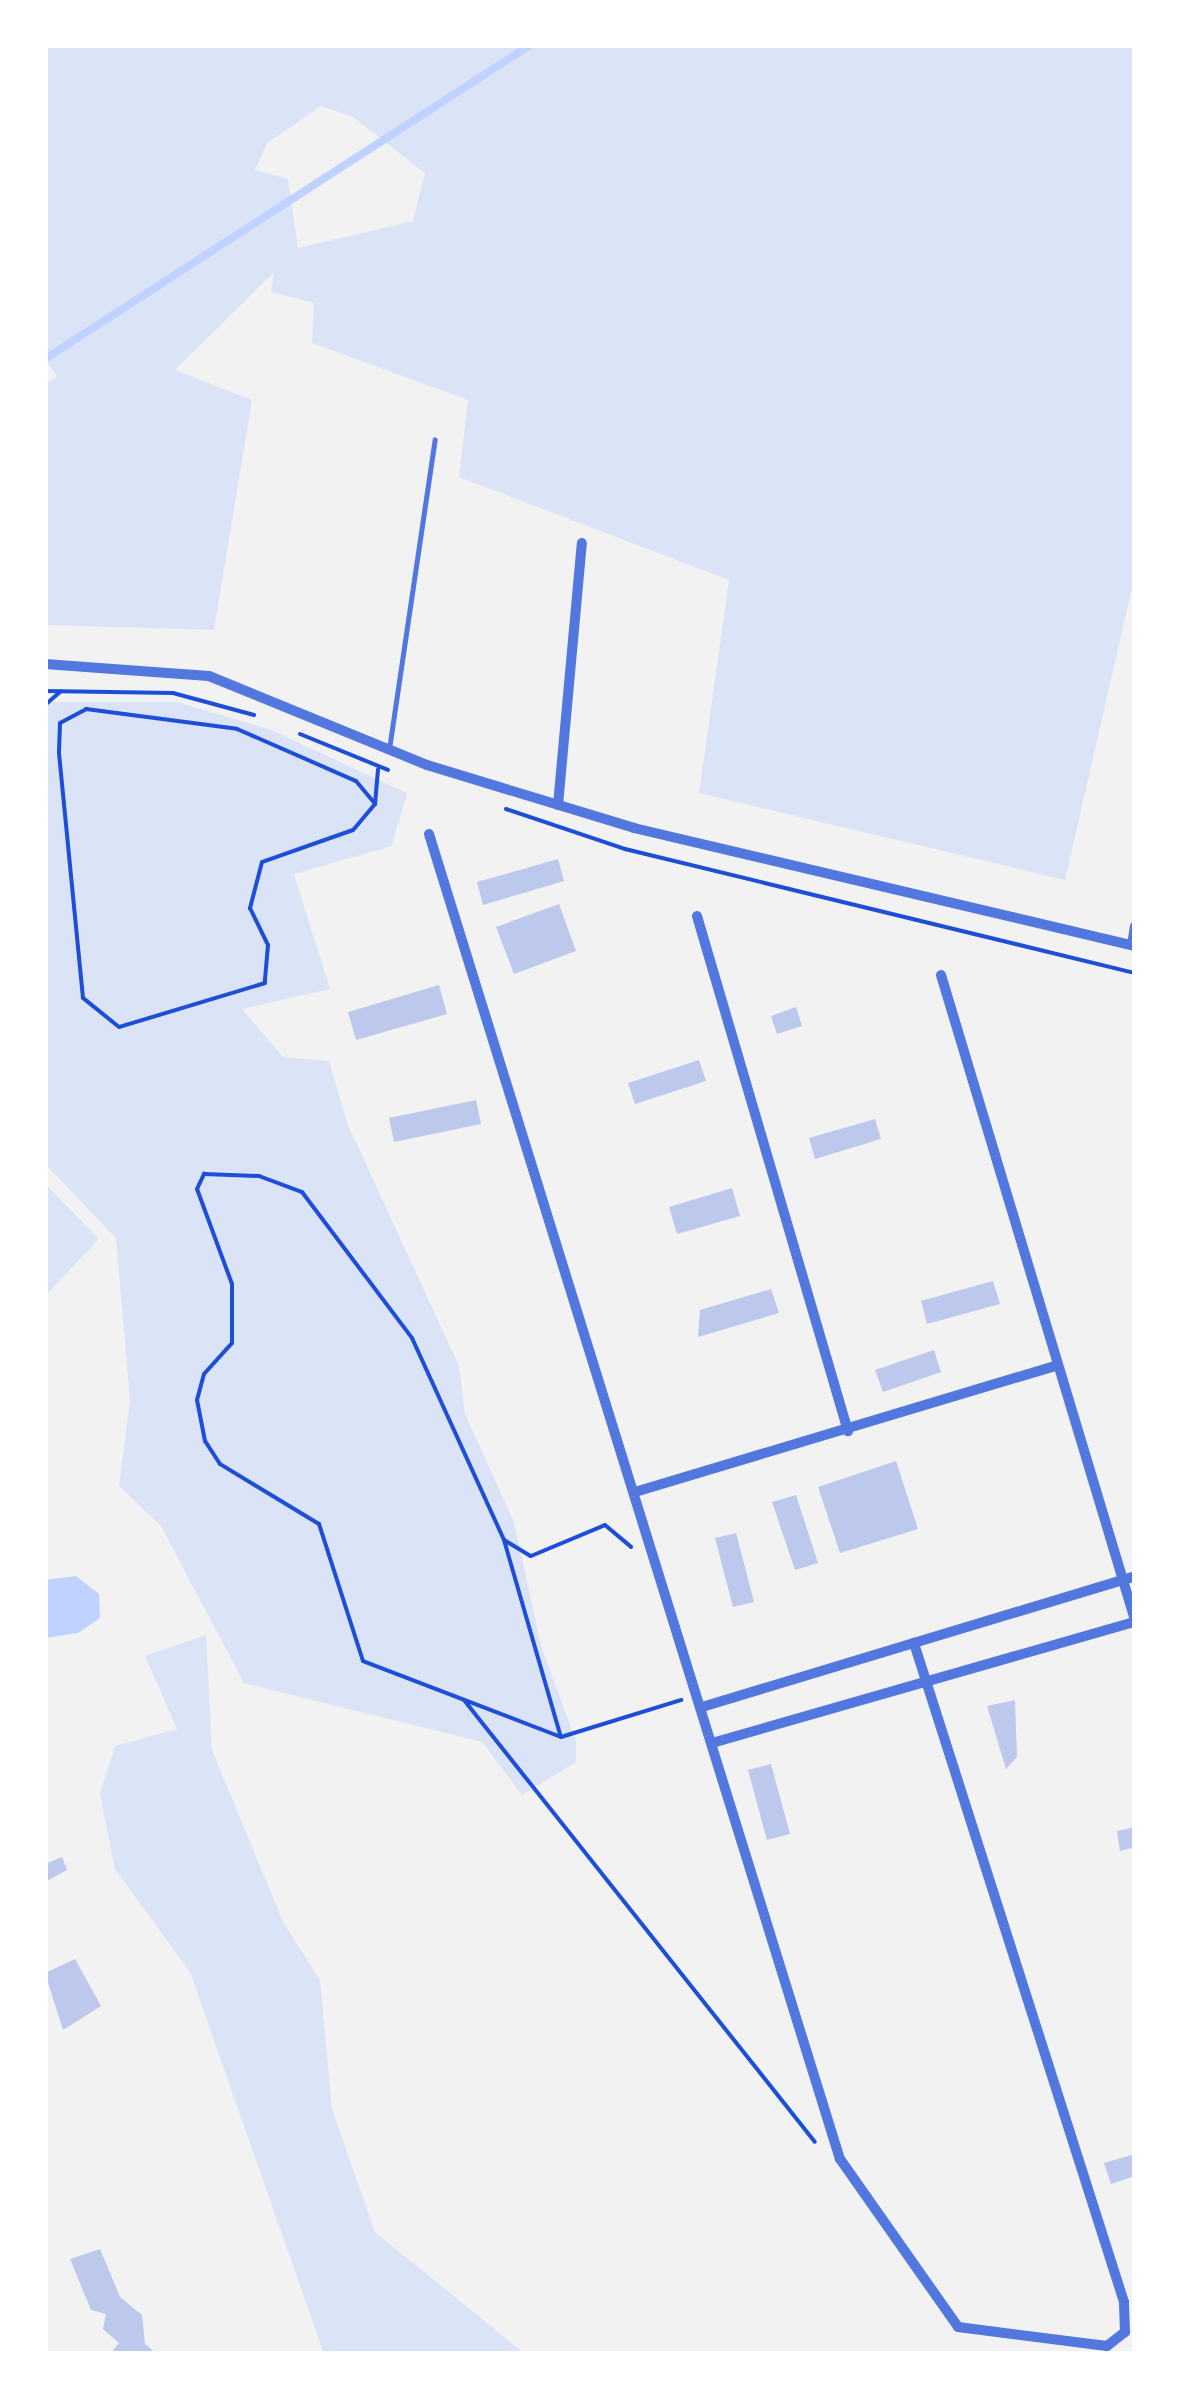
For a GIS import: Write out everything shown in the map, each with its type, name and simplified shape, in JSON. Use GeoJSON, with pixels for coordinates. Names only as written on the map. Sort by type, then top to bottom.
{"type":"FeatureCollection","features":[{"type":"Feature","properties":{"kind":"street"},"geometry":{"type":"LineString","coordinates":[[558,805],[582,543]]}},
{"type":"Feature","properties":{"kind":"street"},"geometry":{"type":"LineString","coordinates":[[45,664],[209,676],[383,746],[558,805],[1133,945],[1135,926]]}},
{"type":"Feature","properties":{"kind":"street"},"geometry":{"type":"LineString","coordinates":[[429,834],[840,2158],[943,2316],[972,2333],[1089,2348],[1119,2340],[1124,2302],[914,1643]]}},
{"type":"Feature","properties":{"kind":"street"},"geometry":{"type":"LineString","coordinates":[[697,916],[848,1431]]}},
{"type":"Feature","properties":{"kind":"street"},"geometry":{"type":"LineString","coordinates":[[712,1743],[1135,1621],[940,975]]}},
{"type":"Feature","properties":{"kind":"street"},"geometry":{"type":"LineString","coordinates":[[635,1492],[1056,1366]]}},
{"type":"Feature","properties":{"kind":"street"},"geometry":{"type":"LineString","coordinates":[[702,1707],[1135,1576]]}},
{"type":"Feature","properties":{"kind":"lane"},"geometry":{"type":"LineString","coordinates":[[383,746],[435,440]]}},
{"type":"Feature","properties":{"kind":"path"},"geometry":{"type":"LineString","coordinates":[[45,691],[60,691],[45,705]]}},
{"type":"Feature","properties":{"kind":"path"},"geometry":{"type":"LineString","coordinates":[[375,804],[356,781],[212,721],[72,712],[60,723],[59,752],[83,998],[118,1028],[265,982],[268,945],[250,908],[262,862],[353,830],[375,804],[383,746]]}},
{"type":"Feature","properties":{"kind":"path"},"geometry":{"type":"LineString","coordinates":[[561,1736],[504,1540],[412,1338],[354,1250],[302,1192],[259,1176],[204,1174],[197,1189],[232,1284],[232,1344],[204,1374],[197,1400],[204,1442],[220,1464],[320,1524],[364,1661],[561,1736],[698,1695]]}},
{"type":"Feature","properties":{"kind":"path"},"geometry":{"type":"LineString","coordinates":[[504,1540],[531,1556],[573,1546],[598,1524],[631,1548]]}},
{"type":"Feature","properties":{"kind":"path"},"geometry":{"type":"LineString","coordinates":[[464,1700],[818,2146]]}},
{"type":"Feature","properties":{"kind":"shaded area"},"geometry":{"type":"Polygon","coordinates":[[[45,45],[1135,45],[1135,575],[1065,880],[699,793],[729,580],[459,477],[468,400],[312,343],[314,303],[271,292],[274,272],[175,370],[252,400],[214,630],[45,625],[45,385],[57,376],[45,360],[45,45]],[[321,106],[267,143],[255,170],[288,179],[298,248],[413,221],[425,173],[353,117],[321,106]]]}},
{"type":"Feature","properties":{"kind":"shaded area"},"geometry":{"type":"Polygon","coordinates":[[[45,702],[177,702],[269,729],[407,793],[392,846],[294,874],[330,989],[242,1009],[283,1057],[329,1061],[348,1125],[459,1366],[465,1414],[514,1522],[541,1646],[576,1741],[576,1762],[522,1795],[482,1742],[244,1683],[161,1526],[119,1486],[130,1401],[116,1238],[45,1164],[45,702]]]}},
{"type":"Feature","properties":{"kind":"shaded area"},"geometry":{"type":"Polygon","coordinates":[[[45,1184],[99,1239],[45,1296],[45,1184]]]}},
{"type":"Feature","properties":{"kind":"shaded area"},"geometry":{"type":"Polygon","coordinates":[[[206,1635],[212,1750],[283,1922],[320,1980],[332,2109],[375,2232],[525,2354],[324,2354],[190,1972],[115,1869],[100,1794],[115,1746],[177,1729],[145,1656],[206,1635]]]}},
{"type":"Feature","properties":{"kind":"water"},"geometry":{"type":"Polygon","coordinates":[[[76,1576],[99,1594],[100,1618],[78,1633],[45,1638],[45,1580],[76,1576]]]}},
{"type":"Feature","properties":{"kind":"building"},"geometry":{"type":"Polygon","coordinates":[[[558,859],[564,881],[483,905],[477,882],[558,859]]]}},
{"type":"Feature","properties":{"kind":"building"},"geometry":{"type":"Polygon","coordinates":[[[559,904],[576,951],[514,974],[496,927],[559,904]]]}},
{"type":"Feature","properties":{"kind":"building"},"geometry":{"type":"Polygon","coordinates":[[[439,985],[447,1014],[356,1040],[348,1012],[439,985]]]}},
{"type":"Feature","properties":{"kind":"building"},"geometry":{"type":"Polygon","coordinates":[[[796,1007],[802,1026],[777,1034],[771,1016],[796,1007]]]}},
{"type":"Feature","properties":{"kind":"building"},"geometry":{"type":"Polygon","coordinates":[[[699,1060],[706,1081],[635,1104],[628,1083],[699,1060]]]}},
{"type":"Feature","properties":{"kind":"building"},"geometry":{"type":"Polygon","coordinates":[[[476,1100],[481,1124],[394,1142],[389,1118],[476,1100]]]}},
{"type":"Feature","properties":{"kind":"building"},"geometry":{"type":"Polygon","coordinates":[[[875,1119],[881,1139],[815,1159],[809,1138],[875,1119]]]}},
{"type":"Feature","properties":{"kind":"building"},"geometry":{"type":"Polygon","coordinates":[[[732,1188],[740,1216],[677,1234],[669,1207],[732,1188]]]}},
{"type":"Feature","properties":{"kind":"building"},"geometry":{"type":"Polygon","coordinates":[[[993,1281],[1000,1304],[927,1324],[921,1301],[993,1281]]]}},
{"type":"Feature","properties":{"kind":"building"},"geometry":{"type":"Polygon","coordinates":[[[771,1289],[779,1313],[698,1337],[700,1310],[771,1289]]]}},
{"type":"Feature","properties":{"kind":"building"},"geometry":{"type":"Polygon","coordinates":[[[934,1350],[941,1372],[883,1392],[875,1370],[934,1350]]]}},
{"type":"Feature","properties":{"kind":"building"},"geometry":{"type":"Polygon","coordinates":[[[896,1461],[918,1529],[840,1553],[818,1487],[896,1461]]]}},
{"type":"Feature","properties":{"kind":"building"},"geometry":{"type":"Polygon","coordinates":[[[796,1495],[818,1563],[795,1570],[772,1502],[796,1495]]]}},
{"type":"Feature","properties":{"kind":"building"},"geometry":{"type":"Polygon","coordinates":[[[736,1533],[754,1602],[733,1607],[715,1538],[736,1533]]]}},
{"type":"Feature","properties":{"kind":"building"},"geometry":{"type":"Polygon","coordinates":[[[1015,1700],[1017,1757],[1006,1769],[987,1706],[1015,1700]]]}},
{"type":"Feature","properties":{"kind":"building"},"geometry":{"type":"Polygon","coordinates":[[[771,1764],[790,1834],[767,1840],[748,1770],[771,1764]]]}},
{"type":"Feature","properties":{"kind":"building"},"geometry":{"type":"Polygon","coordinates":[[[1135,1827],[1135,1847],[1120,1851],[1117,1831],[1135,1827]]]}},
{"type":"Feature","properties":{"kind":"building"},"geometry":{"type":"Polygon","coordinates":[[[62,1857],[67,1870],[45,1882],[45,1864],[62,1857]]]}},
{"type":"Feature","properties":{"kind":"building"},"geometry":{"type":"Polygon","coordinates":[[[75,1959],[101,2006],[63,2030],[45,1973],[75,1959]]]}},
{"type":"Feature","properties":{"kind":"building"},"geometry":{"type":"Polygon","coordinates":[[[1135,2154],[1135,2176],[1111,2184],[1104,2163],[1135,2154]]]}},
{"type":"Feature","properties":{"kind":"building"},"geometry":{"type":"Polygon","coordinates":[[[100,2249],[120,2297],[142,2315],[145,2344],[157,2354],[110,2354],[119,2343],[103,2329],[106,2314],[91,2310],[70,2259],[100,2249]]]}},
{"type":"Feature","properties":{"kind":"waterway"},"geometry":{"type":"LineString","coordinates":[[45,359],[530,45]]}}]}
